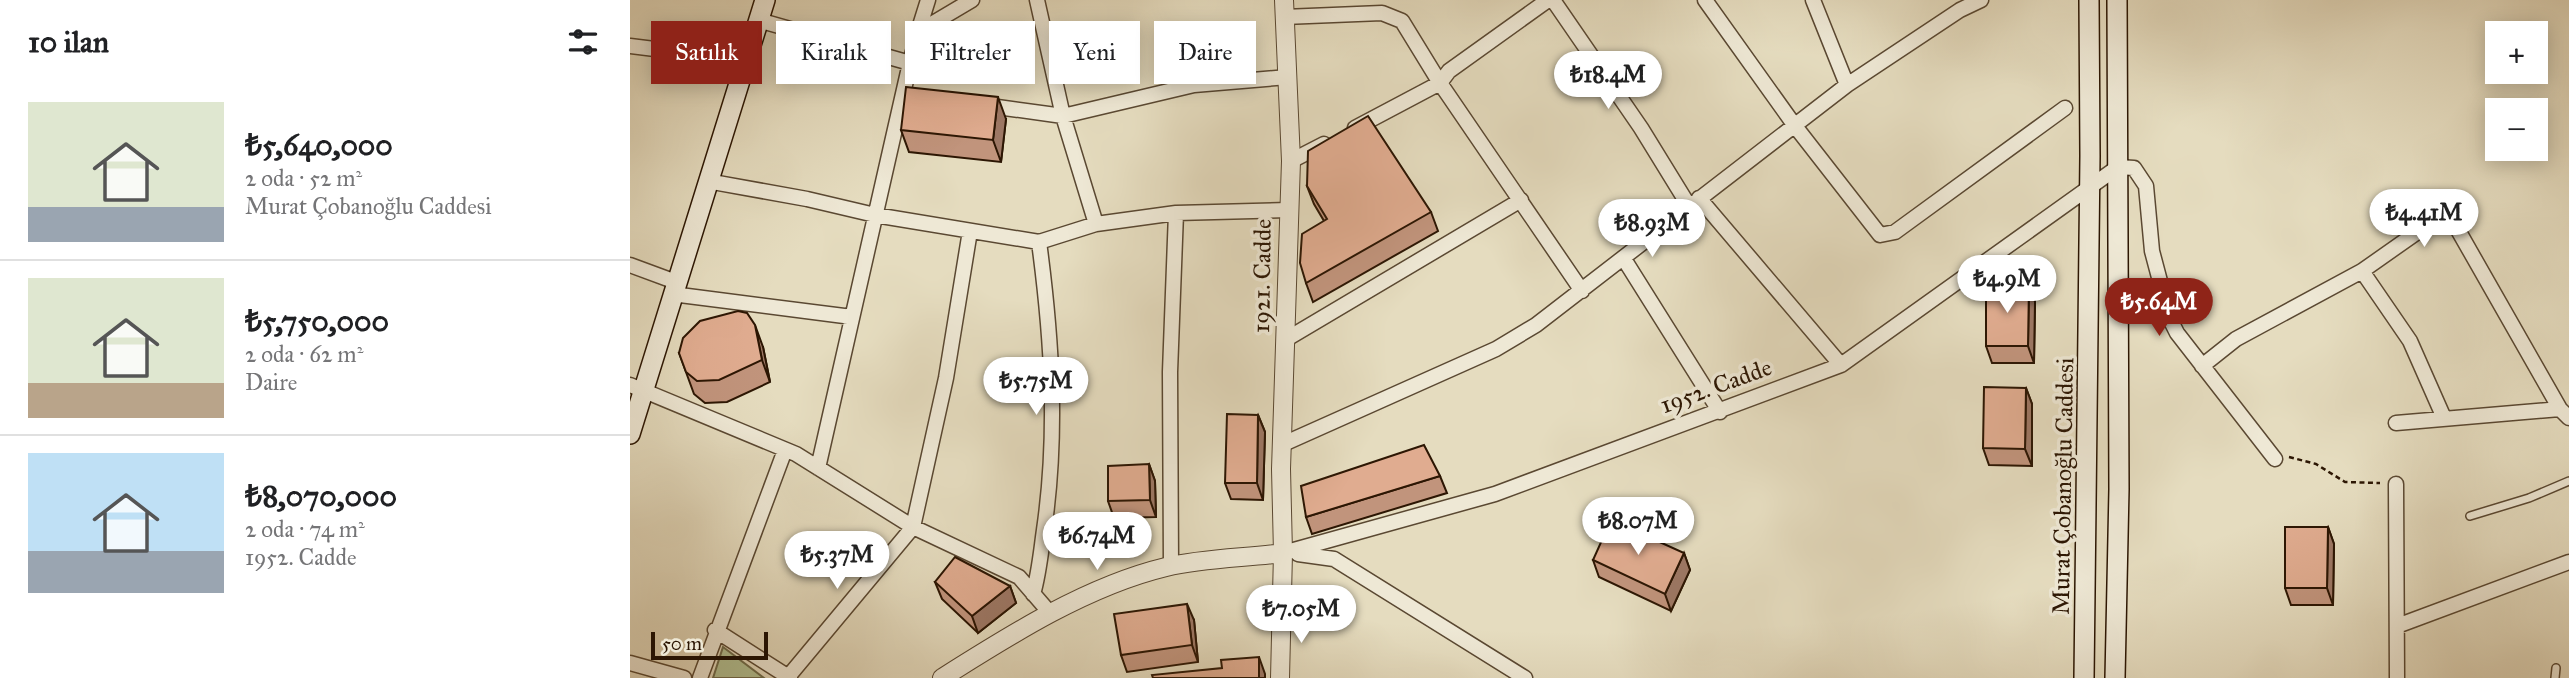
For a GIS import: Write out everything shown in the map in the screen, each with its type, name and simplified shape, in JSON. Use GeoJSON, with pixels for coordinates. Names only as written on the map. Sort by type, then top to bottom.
{"type":"FeatureCollection","features":[{"type":"Feature","properties":{"kind":"main road"},"geometry":{"type":"LineString","coordinates":[[758,20],[765,0]]}},
{"type":"Feature","properties":{"kind":"main road","name":"Murat Çobanoğlu Caddesi"},"geometry":{"type":"LineString","coordinates":[[2084,678],[2090,184],[2089,0]]}},
{"type":"Feature","properties":{"kind":"main road"},"geometry":{"type":"LineString","coordinates":[[2115,678],[2119,489],[2117,0]]}},
{"type":"Feature","properties":{"kind":"main road"},"geometry":{"type":"LineString","coordinates":[[630,434],[636,387],[674,288],[738,84]]}},
{"type":"Feature","properties":{"kind":"street"},"geometry":{"type":"LineString","coordinates":[[922,21],[928,0]]}},
{"type":"Feature","properties":{"kind":"street"},"geometry":{"type":"LineString","coordinates":[[938,21],[972,0]]}},
{"type":"Feature","properties":{"kind":"street"},"geometry":{"type":"LineString","coordinates":[[1037,0],[1063,116],[1096,224]]}},
{"type":"Feature","properties":{"kind":"street"},"geometry":{"type":"LineString","coordinates":[[1291,162],[1440,83],[1449,71],[1550,0],[1694,202],[1841,365]]}},
{"type":"Feature","properties":{"kind":"street"},"geometry":{"type":"LineString","coordinates":[[1812,0],[1847,85]]}},
{"type":"Feature","properties":{"kind":"street"},"geometry":{"type":"LineString","coordinates":[[1281,445],[1496,349],[1536,325],[1847,85],[1979,0]]}},
{"type":"Feature","properties":{"kind":"street"},"geometry":{"type":"LineString","coordinates":[[1707,1],[1796,126],[1880,234],[1895,232],[2064,108]]}},
{"type":"Feature","properties":{"kind":"street"},"geometry":{"type":"LineString","coordinates":[[1284,9],[1382,13],[1402,20],[1440,83],[1582,291]]}},
{"type":"Feature","properties":{"kind":"street","name":"1921. Cadde"},"geometry":{"type":"LineString","coordinates":[[1280,678],[1283,609],[1281,445],[1291,162],[1284,9]]}},
{"type":"Feature","properties":{"kind":"street"},"geometry":{"type":"LineString","coordinates":[[758,20],[905,62]]}},
{"type":"Feature","properties":{"kind":"street"},"geometry":{"type":"LineString","coordinates":[[630,46],[651,49]]}},
{"type":"Feature","properties":{"kind":"street"},"geometry":{"type":"LineString","coordinates":[[969,103],[1063,116],[1194,85],[1288,77]]}},
{"type":"Feature","properties":{"kind":"street"},"geometry":{"type":"LineString","coordinates":[[818,468],[875,215],[909,84]]}},
{"type":"Feature","properties":{"kind":"street"},"geometry":{"type":"LineString","coordinates":[[2118,167],[2134,168],[2142,178],[2147,194],[2152,251],[2162,297],[2176,333],[2275,460]]}},
{"type":"Feature","properties":{"kind":"street","name":"1952. Cadde"},"geometry":{"type":"LineString","coordinates":[[1283,554],[1495,494],[1668,427],[1720,412],[1841,365],[2090,184],[2118,167]]}},
{"type":"Feature","properties":{"kind":"street"},"geometry":{"type":"LineString","coordinates":[[707,181],[807,199],[875,215],[1039,242],[1096,224],[1176,214],[1288,210]]}},
{"type":"Feature","properties":{"kind":"street"},"geometry":{"type":"LineString","coordinates":[[1285,340],[1521,200]]}},
{"type":"Feature","properties":{"kind":"street"},"geometry":{"type":"LineString","coordinates":[[1171,566],[1170,372],[1176,214]]}},
{"type":"Feature","properties":{"kind":"street"},"geometry":{"type":"LineString","coordinates":[[2202,366],[2236,340],[2362,271],[2435,219],[2453,223],[2564,414],[2444,418],[2396,423]]}},
{"type":"Feature","properties":{"kind":"street"},"geometry":{"type":"LineString","coordinates":[[715,630],[789,677],[913,527],[946,377],[970,231]]}},
{"type":"Feature","properties":{"kind":"street"},"geometry":{"type":"LineString","coordinates":[[1033,594],[1051,481],[1054,409],[1048,309],[1039,242]]}},
{"type":"Feature","properties":{"kind":"street"},"geometry":{"type":"LineString","coordinates":[[1624,259],[1720,412]]}},
{"type":"Feature","properties":{"kind":"street"},"geometry":{"type":"LineString","coordinates":[[630,265],[674,288],[852,317]]}},
{"type":"Feature","properties":{"kind":"street"},"geometry":{"type":"LineString","coordinates":[[2362,271],[2410,341],[2444,418]]}},
{"type":"Feature","properties":{"kind":"street"},"geometry":{"type":"LineString","coordinates":[[636,387],[785,450],[818,468],[913,527],[1019,578],[1050,613]]}},
{"type":"Feature","properties":{"kind":"street"},"geometry":{"type":"LineString","coordinates":[[700,678],[715,630],[785,450]]}},
{"type":"Feature","properties":{"kind":"street"},"geometry":{"type":"LineString","coordinates":[[2396,484],[2397,678]]}},
{"type":"Feature","properties":{"kind":"street"},"geometry":{"type":"LineString","coordinates":[[942,678],[1050,613],[1148,572],[1171,566],[1283,554],[1317,555],[1334,559],[1457,634],[1489,659],[1525,678]]}},
{"type":"Feature","properties":{"kind":"street"},"geometry":{"type":"LineString","coordinates":[[2397,626],[2569,562]]}},
{"type":"Feature","properties":{"kind":"street"},"geometry":{"type":"LineString","coordinates":[[630,663],[684,678]]}},
{"type":"Feature","properties":{"kind":"lane"},"geometry":{"type":"LineString","coordinates":[[2470,516],[2538,495],[2569,481]]}},
{"type":"Feature","properties":{"kind":"lane"},"geometry":{"type":"LineString","coordinates":[[2555,678],[2556,668]]}},
{"type":"Feature","properties":{"kind":"path"},"geometry":{"type":"LineString","coordinates":[[2275,460],[2294,457],[2309,460],[2345,482],[2396,484]]}},
{"type":"Feature","properties":{"kind":"green space"},"geometry":{"type":"Polygon","coordinates":[[[723,647],[764,678],[713,678],[723,647]]]}},
{"type":"Feature","properties":{"kind":"building"},"geometry":{"type":"Polygon","coordinates":[[[906,87],[998,97],[993,140],[901,130],[906,87]]]}},
{"type":"Feature","properties":{"kind":"building"},"geometry":{"type":"Polygon","coordinates":[[[1368,116],[1431,212],[1306,283],[1300,263],[1302,234],[1327,219],[1307,186],[1308,151],[1368,116]]]}},
{"type":"Feature","properties":{"kind":"building"},"geometry":{"type":"Polygon","coordinates":[[[1986,285],[2029,285],[2028,346],[1986,346],[1986,285]]]}},
{"type":"Feature","properties":{"kind":"building"},"geometry":{"type":"Polygon","coordinates":[[[738,311],[747,313],[755,325],[762,360],[719,380],[697,381],[686,372],[679,353],[683,338],[700,321],[738,311]]]}},
{"type":"Feature","properties":{"kind":"building"},"geometry":{"type":"Polygon","coordinates":[[[1984,387],[2026,388],[2025,449],[1983,448],[1984,387]]]}},
{"type":"Feature","properties":{"kind":"building"},"geometry":{"type":"Polygon","coordinates":[[[1227,414],[1258,415],[1257,483],[1225,483],[1227,414]]]}},
{"type":"Feature","properties":{"kind":"building"},"geometry":{"type":"Polygon","coordinates":[[[1424,445],[1440,476],[1306,517],[1301,486],[1424,445]]]}},
{"type":"Feature","properties":{"kind":"building"},"geometry":{"type":"Polygon","coordinates":[[[1149,464],[1150,500],[1108,501],[1108,466],[1149,464]]]}},
{"type":"Feature","properties":{"kind":"building"},"geometry":{"type":"Polygon","coordinates":[[[1611,520],[1684,553],[1665,594],[1593,560],[1611,520]]]}},
{"type":"Feature","properties":{"kind":"building"},"geometry":{"type":"Polygon","coordinates":[[[2285,527],[2328,527],[2327,588],[2285,588],[2285,527]]]}},
{"type":"Feature","properties":{"kind":"building"},"geometry":{"type":"Polygon","coordinates":[[[955,557],[1010,586],[972,616],[935,582],[955,557]]]}},
{"type":"Feature","properties":{"kind":"building"},"geometry":{"type":"Polygon","coordinates":[[[1187,604],[1192,645],[1121,655],[1114,614],[1187,604]]]}},
{"type":"Feature","properties":{"kind":"building"},"geometry":{"type":"Polygon","coordinates":[[[1259,657],[1259,678],[1153,678],[1152,675],[1222,668],[1221,660],[1259,657]]]}}]}
